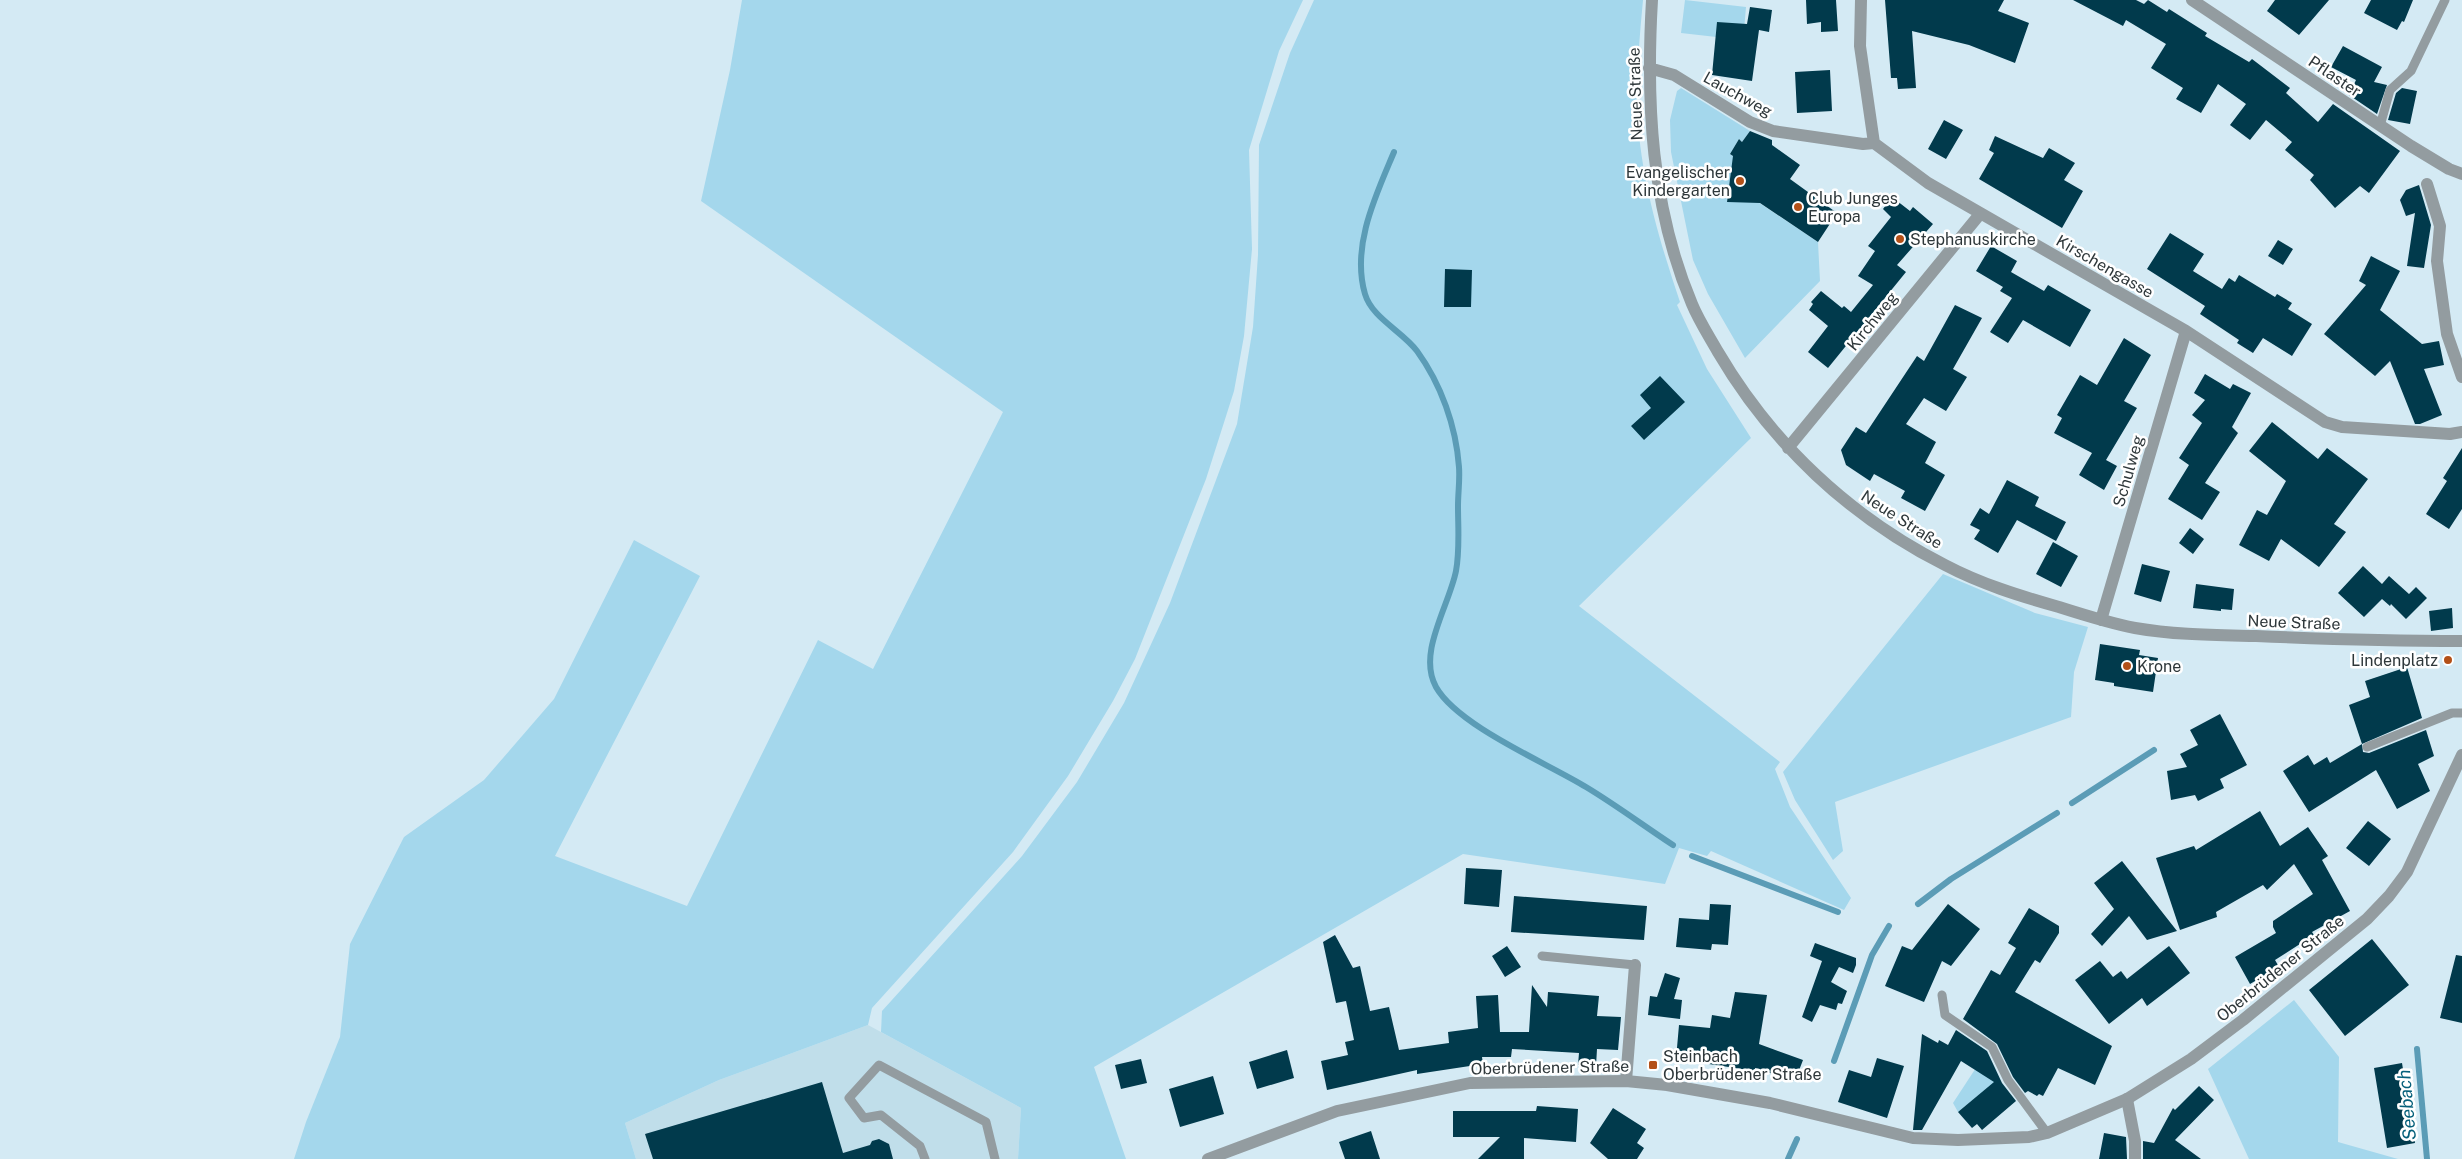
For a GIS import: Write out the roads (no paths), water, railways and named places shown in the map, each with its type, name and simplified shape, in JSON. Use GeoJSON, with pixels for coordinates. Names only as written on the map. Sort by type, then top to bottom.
{"type":"FeatureCollection","features":[{"type":"Feature","properties":{"kind":"street","name":"Neue Straße"},"geometry":{"type":"LineString","coordinates":[[1652,0],[1649,114],[1658,188],[1675,256],[1693,306],[1734,379],[1788,448],[1860,514],[1902,542],[1945,566],[2021,596],[2101,620],[2180,635],[2353,641],[2462,641]]}},
{"type":"Feature","properties":{"kind":"street"},"geometry":{"type":"LineString","coordinates":[[1861,0],[1860,46],[1874,143]]}},
{"type":"Feature","properties":{"kind":"street","name":"Pflaster"},"geometry":{"type":"LineString","coordinates":[[2192,0],[2380,126],[2449,169],[2462,174]]}},
{"type":"Feature","properties":{"kind":"street","name":"Lauchweg"},"geometry":{"type":"LineString","coordinates":[[1649,68],[1674,75],[1750,122],[1773,132],[1863,144],[1874,143]]}},
{"type":"Feature","properties":{"kind":"street","name":"Kirschengasse"},"geometry":{"type":"LineString","coordinates":[[1874,143],[1928,184],[2186,331],[2325,422],[2342,428],[2450,434],[2462,432]]}},
{"type":"Feature","properties":{"kind":"street"},"geometry":{"type":"LineString","coordinates":[[2426,184],[2440,226],[2437,261],[2447,334],[2462,378]]}},
{"type":"Feature","properties":{"kind":"street","name":"Kirchweg"},"geometry":{"type":"LineString","coordinates":[[1788,448],[1980,214]]}},
{"type":"Feature","properties":{"kind":"street","name":"Schulweg"},"geometry":{"type":"LineString","coordinates":[[2101,620],[2186,331]]}},
{"type":"Feature","properties":{"kind":"street","name":"Oberbrüdener Straße"},"geometry":{"type":"LineString","coordinates":[[1208,1159],[1337,1111],[1470,1083],[1626,1080],[1770,1103],[1913,1138],[1958,1140],[2029,1137],[2047,1134],[2127,1098],[2191,1059],[2243,1020],[2367,919],[2389,896],[2406,872],[2462,755]]}},
{"type":"Feature","properties":{"kind":"street"},"geometry":{"type":"LineString","coordinates":[[1626,1080],[1635,965]]}},
{"type":"Feature","properties":{"kind":"street"},"geometry":{"type":"LineString","coordinates":[[2127,1098],[2135,1141],[2135,1159]]}},
{"type":"Feature","properties":{"kind":"lane"},"geometry":{"type":"LineString","coordinates":[[2380,126],[2390,90],[2411,71],[2445,0]]}},
{"type":"Feature","properties":{"kind":"lane"},"geometry":{"type":"LineString","coordinates":[[2367,747],[2452,713],[2462,713]]}},
{"type":"Feature","properties":{"kind":"lane"},"geometry":{"type":"LineString","coordinates":[[1542,956],[1635,965]]}},
{"type":"Feature","properties":{"kind":"lane"},"geometry":{"type":"LineString","coordinates":[[1942,995],[1946,1015],[1992,1047],[2008,1080],[2047,1134]]}},
{"type":"Feature","properties":{"kind":"lane"},"geometry":{"type":"LineString","coordinates":[[925,1159],[920,1146],[881,1115],[864,1118],[848,1098],[879,1065],[986,1122],[995,1159]]}},
{"type":"Feature","properties":{"kind":"waterway"},"geometry":{"type":"LineString","coordinates":[[1394,152],[1373,203],[1363,239],[1361,276],[1365,294],[1374,310],[1411,344],[1426,364],[1440,391],[1455,436],[1459,472],[1458,555],[1452,585],[1432,645],[1430,659],[1431,674],[1436,687],[1447,702],[1463,716],[1505,743],[1586,787],[1673,845]]}},
{"type":"Feature","properties":{"kind":"waterway"},"geometry":{"type":"LineString","coordinates":[[2072,803],[2154,750]]}},
{"type":"Feature","properties":{"kind":"waterway"},"geometry":{"type":"LineString","coordinates":[[1918,904],[1951,879],[2057,813]]}},
{"type":"Feature","properties":{"kind":"waterway"},"geometry":{"type":"LineString","coordinates":[[1692,856],[1838,912]]}},
{"type":"Feature","properties":{"kind":"waterway"},"geometry":{"type":"LineString","coordinates":[[1834,1061],[1872,955],[1889,926]]}},
{"type":"Feature","properties":{"kind":"waterway","name":"Seebach"},"geometry":{"type":"LineString","coordinates":[[2417,1049],[2427,1159]]}},
{"type":"Feature","properties":{"kind":"waterway"},"geometry":{"type":"LineString","coordinates":[[1788,1159],[1797,1139]]}},
{"type":"Feature","properties":{"kind":"place","name":"Evangelischer Kindergarten"},"geometry":{"type":"Point","coordinates":[1740,181]}},
{"type":"Feature","properties":{"kind":"place","name":"Club Junges Europa"},"geometry":{"type":"Point","coordinates":[1798,207]}},
{"type":"Feature","properties":{"kind":"place","name":"Stephanuskirche"},"geometry":{"type":"Point","coordinates":[1900,239]}},
{"type":"Feature","properties":{"kind":"place","name":"Lindenplatz"},"geometry":{"type":"Point","coordinates":[2448,660]}},
{"type":"Feature","properties":{"kind":"place","name":"Krone"},"geometry":{"type":"Point","coordinates":[2127,666]}},
{"type":"Feature","properties":{"kind":"place","name":"Steinbach Oberbrüdener Straße"},"geometry":{"type":"Point","coordinates":[1653,1065]}}]}
